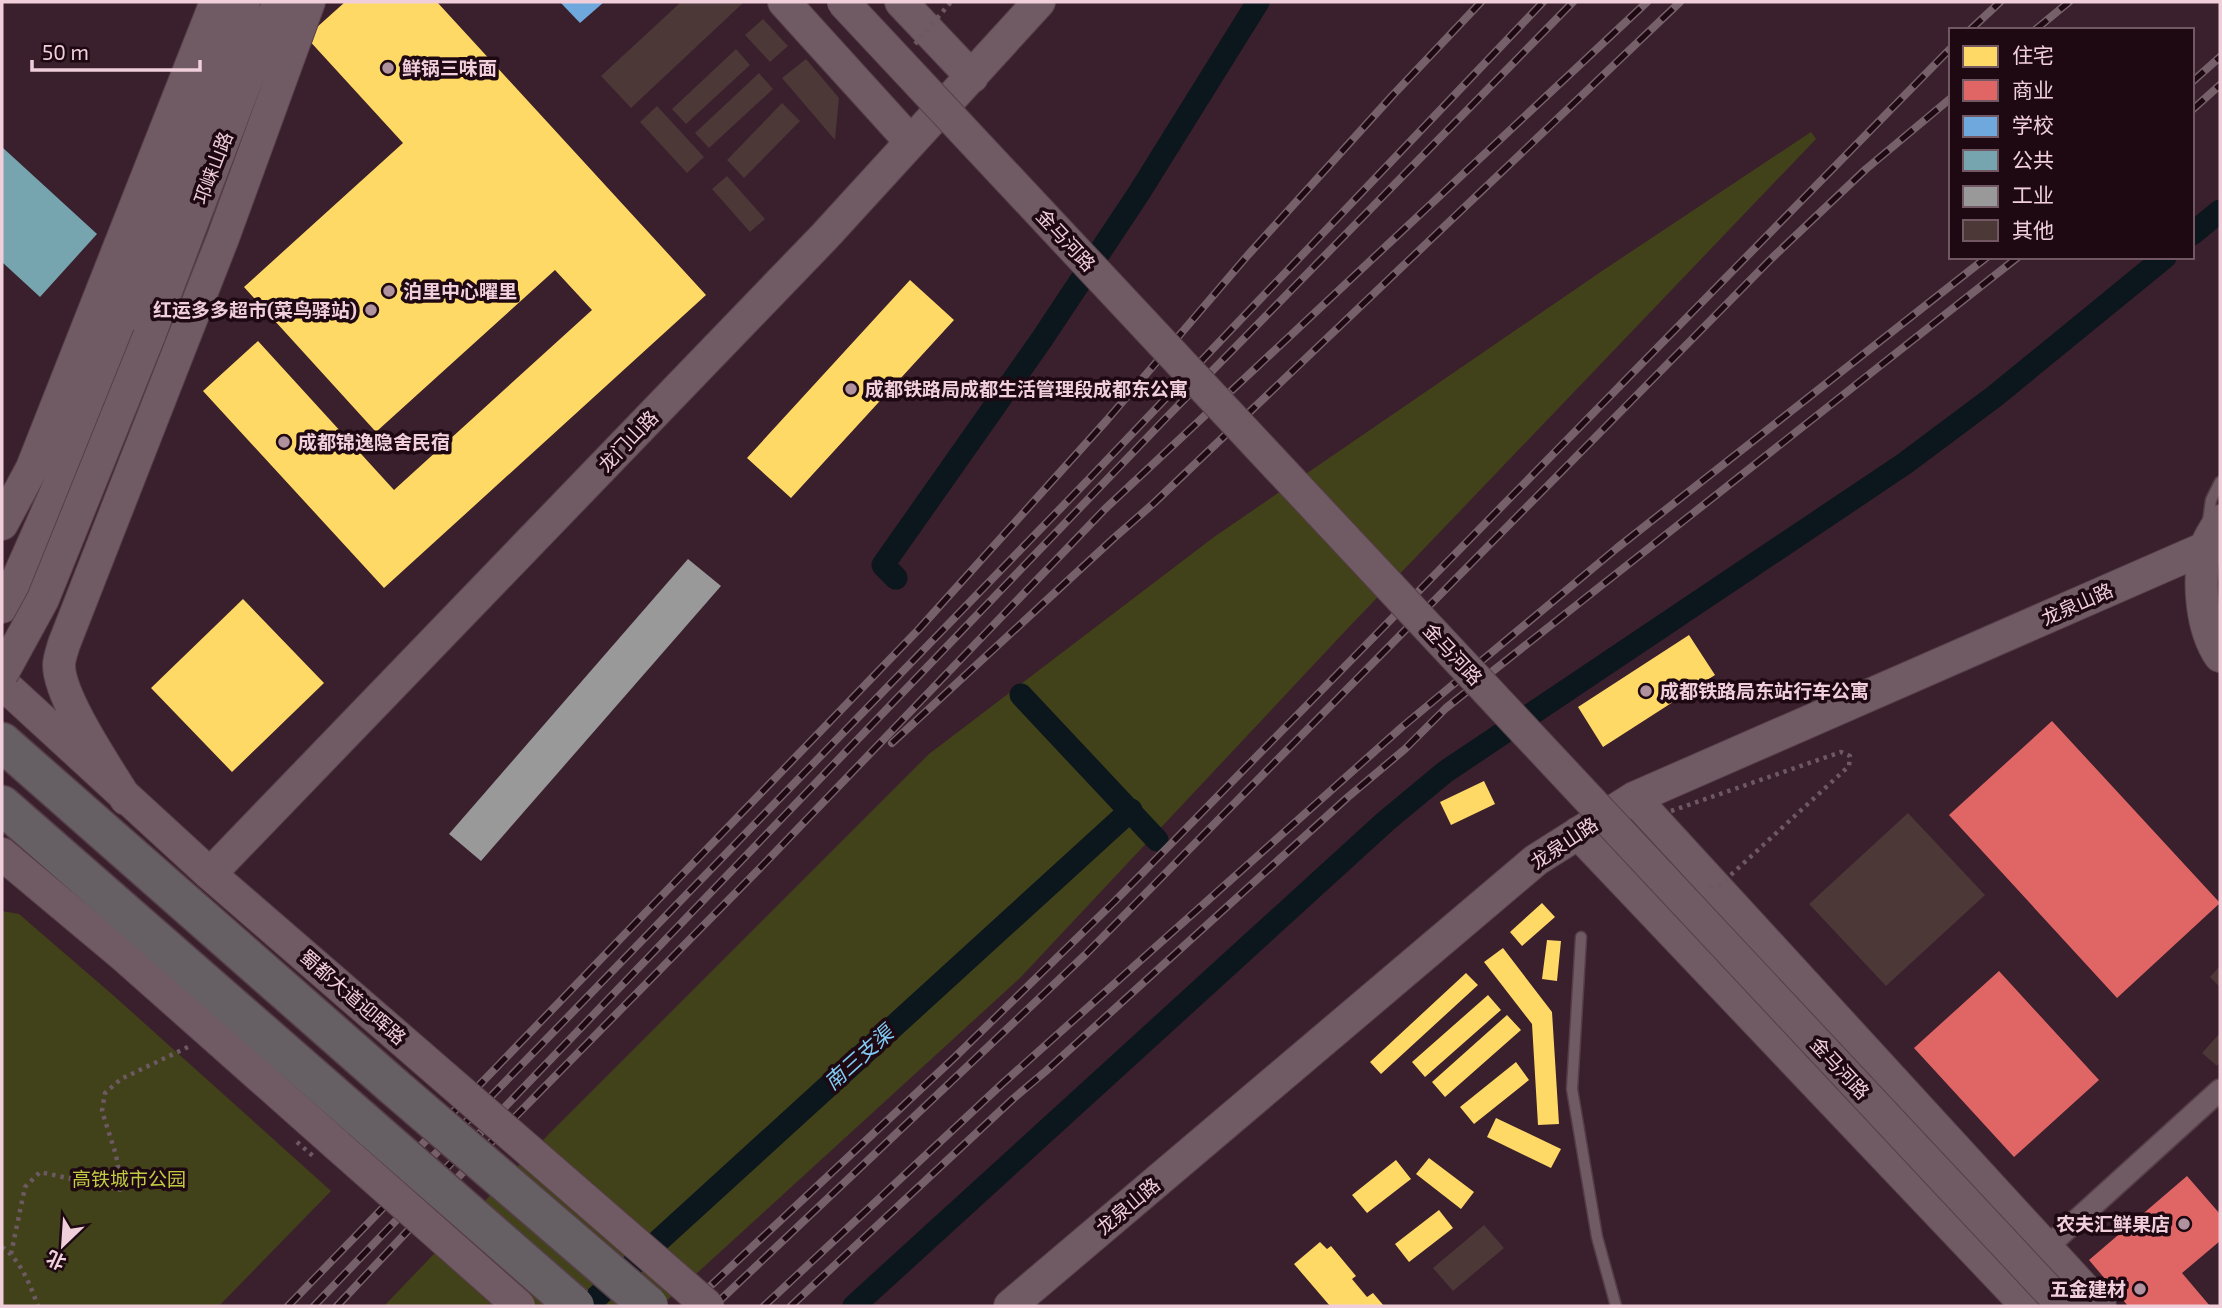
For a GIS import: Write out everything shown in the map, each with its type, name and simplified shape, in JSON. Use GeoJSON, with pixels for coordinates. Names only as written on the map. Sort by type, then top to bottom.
{"type":"FeatureCollection","features":[{"type":"Feature","properties":{"kind":"highway","name":"蜀都大道迎晖路"},"geometry":{"type":"LineString","coordinates":[[2,742],[392,1085],[649,1306]]}},
{"type":"Feature","properties":{"kind":"highway"},"geometry":{"type":"LineString","coordinates":[[2,805],[349,1132],[575,1306]]}},
{"type":"Feature","properties":{"kind":"street"},"geometry":{"type":"LineString","coordinates":[[2,524],[37,455],[216,2]]}},
{"type":"Feature","properties":{"kind":"street","name":"邛崃山路"},"geometry":{"type":"LineString","coordinates":[[134,332],[244,2]]}},
{"type":"Feature","properties":{"kind":"street","name":"邛崃山路"},"geometry":{"type":"LineString","coordinates":[[134,332],[280,2]]}},
{"type":"Feature","properties":{"kind":"street"},"geometry":{"type":"LineString","coordinates":[[126,799],[70,703],[62,683],[59,664],[223,238],[309,2]]}},
{"type":"Feature","properties":{"kind":"street"},"geometry":{"type":"LineString","coordinates":[[784,2],[911,142]]}},
{"type":"Feature","properties":{"kind":"street","name":"金马河路"},"geometry":{"type":"LineString","coordinates":[[844,2],[2063,1306]]}},
{"type":"Feature","properties":{"kind":"street"},"geometry":{"type":"LineString","coordinates":[[901,2],[972,77]]}},
{"type":"Feature","properties":{"kind":"street","name":"龙门山路"},"geometry":{"type":"LineString","coordinates":[[210,874],[825,236],[1039,2]]}},
{"type":"Feature","properties":{"kind":"street"},"geometry":{"type":"LineString","coordinates":[[2,607],[134,332]]}},
{"type":"Feature","properties":{"kind":"street"},"geometry":{"type":"LineString","coordinates":[[2,674],[43,600],[134,332]]}},
{"type":"Feature","properties":{"kind":"street"},"geometry":{"type":"LineString","coordinates":[[2220,521],[2201,604],[2214,647],[2220,656]]}},
{"type":"Feature","properties":{"kind":"street","name":"龙泉山路"},"geometry":{"type":"LineString","coordinates":[[1010,1306],[1536,860],[1578,833],[1634,798],[2213,546]]}},
{"type":"Feature","properties":{"kind":"street"},"geometry":{"type":"LineString","coordinates":[[2,618],[19,629],[36,634],[51,632],[73,622]]}},
{"type":"Feature","properties":{"kind":"street","name":"蜀都大道迎晖路"},"geometry":{"type":"LineString","coordinates":[[2,683],[210,874],[708,1306]]}},
{"type":"Feature","properties":{"kind":"street"},"geometry":{"type":"LineString","coordinates":[[1634,798],[2100,1306]]}},
{"type":"Feature","properties":{"kind":"street"},"geometry":{"type":"LineString","coordinates":[[1578,833],[2017,1295],[2046,1248],[2220,1090]]}},
{"type":"Feature","properties":{"kind":"street"},"geometry":{"type":"LineString","coordinates":[[2,854],[125,957],[349,1132],[519,1306]]}},
{"type":"Feature","properties":{"kind":"street"},"geometry":{"type":"LineString","coordinates":[[9,876],[125,957]]}},
{"type":"Feature","properties":{"kind":"lane"},"geometry":{"type":"LineString","coordinates":[[2213,546],[2211,500],[2220,482]]}},
{"type":"Feature","properties":{"kind":"lane"},"geometry":{"type":"LineString","coordinates":[[1581,937],[1572,1089],[1598,1237],[1616,1306]]}},
{"type":"Feature","properties":{"kind":"path"},"geometry":{"type":"LineString","coordinates":[[911,48],[951,2]]}},
{"type":"Feature","properties":{"kind":"path"},"geometry":{"type":"LineString","coordinates":[[1671,811],[1841,752],[1850,756],[1849,766],[1721,884],[1699,890]]}},
{"type":"Feature","properties":{"kind":"path"},"geometry":{"type":"LineString","coordinates":[[11,1254],[25,1186],[40,1172],[121,1191],[116,1155],[102,1111],[105,1093],[121,1079],[188,1047]]}},
{"type":"Feature","properties":{"kind":"path"},"geometry":{"type":"LineString","coordinates":[[2,1247],[11,1254],[30,1285],[38,1306]]}},
{"type":"Feature","properties":{"kind":"green space"},"geometry":{"type":"Polygon","coordinates":[[[1811,132],[1816,139],[1349,627],[1020,978],[661,1306],[384,1306],[549,1134],[929,754],[1214,537],[1602,271],[1811,132]]]}},
{"type":"Feature","properties":{"kind":"green space","name":"高铁城市公园"},"geometry":{"type":"Polygon","coordinates":[[[2,911],[19,914],[331,1191],[219,1306],[2,1306],[2,911]]]}},
{"type":"Feature","properties":{"kind":"building: 住宅","name":"泊里中心曜里"},"geometry":{"type":"Polygon","coordinates":[[[345,2],[437,2],[706,295],[384,588],[203,391],[258,341],[394,490],[592,310],[555,270],[376,432],[244,287],[403,143],[306,37],[345,2]]]}},
{"type":"Feature","properties":{"kind":"building: 住宅","name":"成都铁路局成都生活管理段成都东公寓"},"geometry":{"type":"Polygon","coordinates":[[[910,280],[954,320],[791,498],[747,458],[910,280]]]}},
{"type":"Feature","properties":{"kind":"building: 住宅"},"geometry":{"type":"Polygon","coordinates":[[[243,599],[324,683],[232,772],[151,688],[243,599]]]}},
{"type":"Feature","properties":{"kind":"building: 住宅","name":"成都铁路局东站行车公寓"},"geometry":{"type":"Polygon","coordinates":[[[1689,635],[1715,675],[1603,747],[1578,707],[1689,635]]]}},
{"type":"Feature","properties":{"kind":"building: 住宅"},"geometry":{"type":"Polygon","coordinates":[[[1484,781],[1495,804],[1451,825],[1440,802],[1484,781]]]}},
{"type":"Feature","properties":{"kind":"building: 住宅"},"geometry":{"type":"Polygon","coordinates":[[[1542,903],[1555,917],[1522,946],[1510,932],[1542,903]]]}},
{"type":"Feature","properties":{"kind":"building: 住宅"},"geometry":{"type":"Polygon","coordinates":[[[1547,940],[1561,941],[1557,981],[1542,979],[1547,940]]]}},
{"type":"Feature","properties":{"kind":"building: 住宅"},"geometry":{"type":"Polygon","coordinates":[[[1503,948],[1552,1012],[1559,1124],[1538,1125],[1532,1024],[1484,962],[1503,948]]]}},
{"type":"Feature","properties":{"kind":"building: 住宅"},"geometry":{"type":"Polygon","coordinates":[[[1466,973],[1478,985],[1381,1074],[1370,1062],[1466,973]]]}},
{"type":"Feature","properties":{"kind":"building: 住宅"},"geometry":{"type":"Polygon","coordinates":[[[1488,995],[1501,1010],[1425,1077],[1412,1062],[1488,995]]]}},
{"type":"Feature","properties":{"kind":"building: 住宅"},"geometry":{"type":"Polygon","coordinates":[[[1507,1015],[1521,1030],[1445,1097],[1432,1082],[1507,1015]]]}},
{"type":"Feature","properties":{"kind":"building: 住宅"},"geometry":{"type":"Polygon","coordinates":[[[1516,1062],[1529,1080],[1474,1124],[1460,1107],[1516,1062]]]}},
{"type":"Feature","properties":{"kind":"building: 住宅"},"geometry":{"type":"Polygon","coordinates":[[[1496,1118],[1561,1149],[1551,1168],[1487,1137],[1496,1118]]]}},
{"type":"Feature","properties":{"kind":"building: 住宅"},"geometry":{"type":"Polygon","coordinates":[[[1429,1158],[1474,1192],[1461,1209],[1416,1174],[1429,1158]]]}},
{"type":"Feature","properties":{"kind":"building: 住宅"},"geometry":{"type":"Polygon","coordinates":[[[1396,1160],[1411,1179],[1367,1213],[1352,1195],[1396,1160]]]}},
{"type":"Feature","properties":{"kind":"building: 住宅"},"geometry":{"type":"Polygon","coordinates":[[[1439,1210],[1453,1228],[1409,1262],[1395,1244],[1439,1210]]]}},
{"type":"Feature","properties":{"kind":"building: 住宅"},"geometry":{"type":"Polygon","coordinates":[[[1320,1242],[1327,1249],[1331,1246],[1356,1276],[1352,1279],[1367,1297],[1373,1293],[1384,1306],[1330,1306],[1294,1264],[1320,1242]]]}},
{"type":"Feature","properties":{"kind":"building: 商业"},"geometry":{"type":"Polygon","coordinates":[[[2052,721],[2220,903],[2117,998],[1949,815],[2052,721]]]}},
{"type":"Feature","properties":{"kind":"building: 商业"},"geometry":{"type":"Polygon","coordinates":[[[1999,971],[2099,1080],[2014,1157],[1914,1048],[1999,971]]]}},
{"type":"Feature","properties":{"kind":"building: 商业"},"geometry":{"type":"Polygon","coordinates":[[[2187,1176],[2220,1214],[2220,1241],[2182,1273],[2210,1306],[2128,1306],[2089,1260],[2187,1176]]]}},
{"type":"Feature","properties":{"kind":"building: 学校"},"geometry":{"type":"Polygon","coordinates":[[[560,2],[604,2],[580,23],[560,2]]]}},
{"type":"Feature","properties":{"kind":"building: 公共"},"geometry":{"type":"Polygon","coordinates":[[[2,147],[97,234],[40,297],[2,262],[2,147]]]}},
{"type":"Feature","properties":{"kind":"building: 工业"},"geometry":{"type":"Polygon","coordinates":[[[688,559],[721,586],[481,861],[449,834],[688,559]]]}},
{"type":"Feature","properties":{"kind":"building: 其他"},"geometry":{"type":"Polygon","coordinates":[[[681,2],[743,3],[631,108],[601,76],[681,2]]]}},
{"type":"Feature","properties":{"kind":"building: 其他"},"geometry":{"type":"Polygon","coordinates":[[[763,19],[788,46],[770,62],[745,35],[763,19]]]}},
{"type":"Feature","properties":{"kind":"building: 其他"},"geometry":{"type":"Polygon","coordinates":[[[736,49],[750,65],[686,124],[672,109],[736,49]]]}},
{"type":"Feature","properties":{"kind":"building: 其他"},"geometry":{"type":"Polygon","coordinates":[[[806,59],[839,98],[835,140],[782,78],[806,59]]]}},
{"type":"Feature","properties":{"kind":"building: 其他"},"geometry":{"type":"Polygon","coordinates":[[[759,73],[773,89],[709,148],[695,133],[759,73]]]}},
{"type":"Feature","properties":{"kind":"building: 其他"},"geometry":{"type":"Polygon","coordinates":[[[782,103],[800,121],[744,178],[727,160],[782,103]]]}},
{"type":"Feature","properties":{"kind":"building: 其他"},"geometry":{"type":"Polygon","coordinates":[[[657,106],[704,157],[687,173],[640,122],[657,106]]]}},
{"type":"Feature","properties":{"kind":"building: 其他"},"geometry":{"type":"Polygon","coordinates":[[[727,176],[765,219],[750,232],[712,189],[727,176]]]}},
{"type":"Feature","properties":{"kind":"building: 其他"},"geometry":{"type":"Polygon","coordinates":[[[1908,813],[1985,895],[1886,986],[1809,904],[1908,813]]]}},
{"type":"Feature","properties":{"kind":"building: 其他"},"geometry":{"type":"Polygon","coordinates":[[[2220,966],[2220,987],[2210,977],[2220,966]]]}},
{"type":"Feature","properties":{"kind":"building: 其他"},"geometry":{"type":"Polygon","coordinates":[[[2220,1033],[2220,1062],[2217,1066],[2202,1053],[2220,1033]]]}},
{"type":"Feature","properties":{"kind":"building: 其他"},"geometry":{"type":"Polygon","coordinates":[[[1484,1225],[1504,1248],[1453,1291],[1433,1268],[1484,1225]]]}},
{"type":"Feature","properties":{"kind":"waterway"},"geometry":{"type":"LineString","coordinates":[[896,578],[883,565],[1042,339],[1139,193],[1258,2]]}},
{"type":"Feature","properties":{"kind":"waterway"},"geometry":{"type":"LineString","coordinates":[[2194,232],[2220,211]]}},
{"type":"Feature","properties":{"kind":"waterway"},"geometry":{"type":"LineString","coordinates":[[854,1306],[1386,821],[1445,772],[1904,464],[1995,396],[2163,259]]}},
{"type":"Feature","properties":{"kind":"waterway"},"geometry":{"type":"LineString","coordinates":[[1021,695],[1157,840]]}},
{"type":"Feature","properties":{"kind":"waterway","name":"南三支渠"},"geometry":{"type":"LineString","coordinates":[[587,1306],[1131,810]]}},
{"type":"Feature","properties":{"kind":"railway"},"geometry":{"type":"LineString","coordinates":[[384,1184],[919,629],[1107,420],[1248,255],[1481,2]]}},
{"type":"Feature","properties":{"kind":"railway"},"geometry":{"type":"LineString","coordinates":[[288,1306],[1087,481],[1543,2]]}},
{"type":"Feature","properties":{"kind":"railway"},"geometry":{"type":"LineString","coordinates":[[314,1306],[1166,418],[1573,2]]}},
{"type":"Feature","properties":{"kind":"railway"},"geometry":{"type":"LineString","coordinates":[[337,1306],[513,1119],[762,866],[1105,509],[1647,2]]}},
{"type":"Feature","properties":{"kind":"railway"},"geometry":{"type":"LineString","coordinates":[[892,743],[1154,503],[1680,2]]}},
{"type":"Feature","properties":{"kind":"railway"},"geometry":{"type":"LineString","coordinates":[[1972,28],[2000,2]]}},
{"type":"Feature","properties":{"kind":"railway"},"geometry":{"type":"LineString","coordinates":[[2037,28],[2069,2]]}},
{"type":"Feature","properties":{"kind":"railway"},"geometry":{"type":"LineString","coordinates":[[689,1306],[954,1058],[1115,901],[1949,50]]}},
{"type":"Feature","properties":{"kind":"railway"},"geometry":{"type":"LineString","coordinates":[[2194,80],[2220,57]]}},
{"type":"Feature","properties":{"kind":"railway"},"geometry":{"type":"LineString","coordinates":[[2194,108],[2220,85]]}},
{"type":"Feature","properties":{"kind":"railway"},"geometry":{"type":"LineString","coordinates":[[714,1306],[1085,955],[1772,258],[1866,169],[1949,100]]}},
{"type":"Feature","properties":{"kind":"railway"},"geometry":{"type":"LineString","coordinates":[[764,1306],[1002,1084],[1402,727],[1617,548],[1984,259]]}},
{"type":"Feature","properties":{"kind":"railway"},"geometry":{"type":"LineString","coordinates":[[791,1306],[1014,1098],[1348,797],[1405,749],[1446,708],[2015,259]]}},
{"type":"Feature","properties":{"kind":"place","name":"鲜锅三味面"},"geometry":{"type":"Point","coordinates":[388,68]}},
{"type":"Feature","properties":{"kind":"place","name":"泊里中心曜里"},"geometry":{"type":"Point","coordinates":[389,291]}},
{"type":"Feature","properties":{"kind":"place","name":"红运多多超市(菜鸟驿站)"},"geometry":{"type":"Point","coordinates":[371,310]}},
{"type":"Feature","properties":{"kind":"place","name":"成都铁路局成都生活管理段成都东公寓"},"geometry":{"type":"Point","coordinates":[851,389]}},
{"type":"Feature","properties":{"kind":"place","name":"成都锦逸隐舍民宿"},"geometry":{"type":"Point","coordinates":[284,442]}},
{"type":"Feature","properties":{"kind":"place","name":"成都铁路局东站行车公寓"},"geometry":{"type":"Point","coordinates":[1646,691]}},
{"type":"Feature","properties":{"kind":"place","name":"农夫汇鲜果店"},"geometry":{"type":"Point","coordinates":[2184,1224]}},
{"type":"Feature","properties":{"kind":"place","name":"五金建材"},"geometry":{"type":"Point","coordinates":[2140,1289]}}]}
